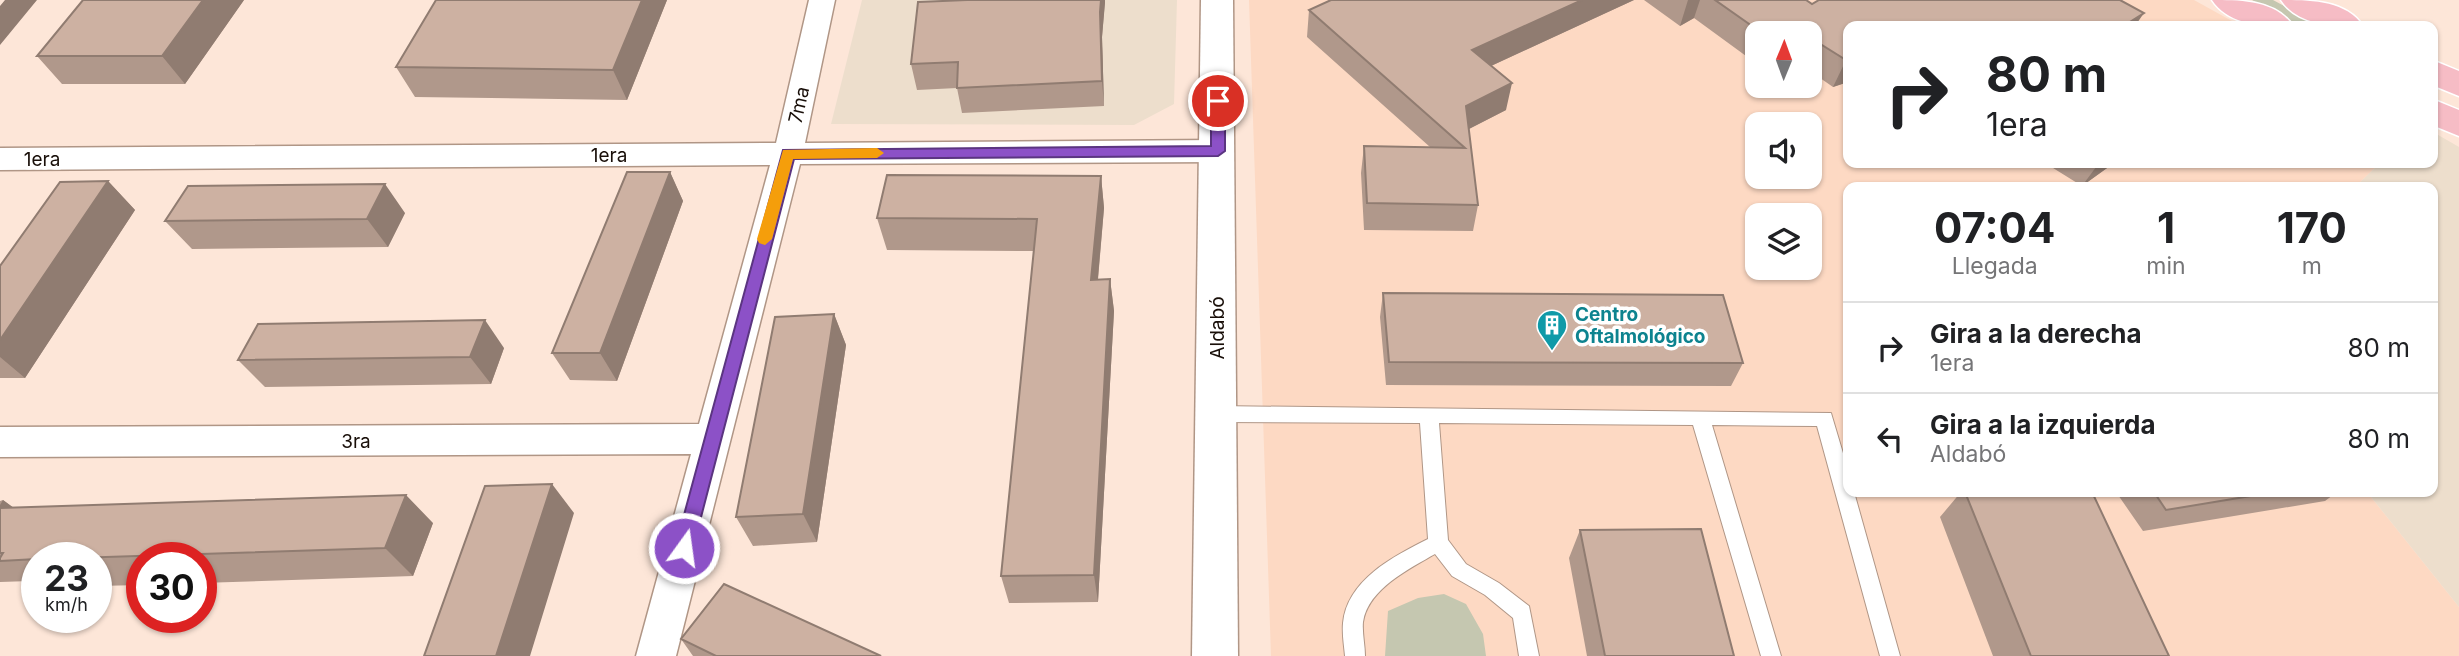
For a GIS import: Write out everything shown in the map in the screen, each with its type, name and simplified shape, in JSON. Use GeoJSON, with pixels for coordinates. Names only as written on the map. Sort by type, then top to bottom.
{"type":"FeatureCollection","features":[{"type":"Feature","properties":{"kind":"highway"},"geometry":{"type":"LineString","coordinates":[[2228,0],[2268,21]]}},
{"type":"Feature","properties":{"kind":"highway"},"geometry":{"type":"LineString","coordinates":[[2297,0],[2337,21]]}},
{"type":"Feature","properties":{"kind":"highway"},"geometry":{"type":"LineString","coordinates":[[2438,74],[2459,85]]}},
{"type":"Feature","properties":{"kind":"highway"},"geometry":{"type":"LineString","coordinates":[[2438,113],[2459,124]]}},
{"type":"Feature","properties":{"kind":"main road","name":"Aldabó"},"geometry":{"type":"LineString","coordinates":[[1215,656],[1217,0]]}},
{"type":"Feature","properties":{"kind":"street","name":"7ma"},"geometry":{"type":"LineString","coordinates":[[656,656],[788,154],[822,0]]}},
{"type":"Feature","properties":{"kind":"street","name":"1era"},"geometry":{"type":"LineString","coordinates":[[0,159],[1218,151]]}},
{"type":"Feature","properties":{"kind":"street","name":"3ra"},"geometry":{"type":"LineString","coordinates":[[0,442],[711,439]]}},
{"type":"Feature","properties":{"kind":"lane"},"geometry":{"type":"LineString","coordinates":[[1216,414],[1824,418],[1843,487]]}},
{"type":"Feature","properties":{"kind":"lane"},"geometry":{"type":"LineString","coordinates":[[1429,415],[1438,543],[1459,570],[1492,589],[1522,613],[1529,656]]}},
{"type":"Feature","properties":{"kind":"lane"},"geometry":{"type":"LineString","coordinates":[[1700,417],[1771,656]]}},
{"type":"Feature","properties":{"kind":"lane"},"geometry":{"type":"LineString","coordinates":[[1846,497],[1890,656]]}},
{"type":"Feature","properties":{"kind":"lane"},"geometry":{"type":"LineString","coordinates":[[1355,656],[1354,619],[1368,591],[1391,569],[1438,543]]}},
{"type":"Feature","properties":{"kind":"shaded area"},"geometry":{"type":"Polygon","coordinates":[[[862,0],[1177,0],[1174,104],[1134,125],[831,124],[862,0]]]}},
{"type":"Feature","properties":{"kind":"shaded area"},"geometry":{"type":"Polygon","coordinates":[[[1249,0],[2194,0],[2232,21],[1843,21],[1843,168],[2375,168],[2360,182],[1843,182],[1843,497],[2371,497],[2459,607],[2459,656],[1271,656],[1249,0]]]}},
{"type":"Feature","properties":{"kind":"shaded area"},"geometry":{"type":"Polygon","coordinates":[[[2438,135],[2459,147],[2459,607],[2371,497],[2438,497],[2438,182],[2360,182],[2375,168],[2438,168],[2438,135]]]}},
{"type":"Feature","properties":{"kind":"green space"},"geometry":{"type":"Polygon","coordinates":[[[2252,0],[2273,0],[2313,21],[2292,21],[2252,0]]]}},
{"type":"Feature","properties":{"kind":"green space"},"geometry":{"type":"Polygon","coordinates":[[[1444,594],[1466,604],[1483,634],[1486,656],[1385,656],[1388,611],[1418,598],[1444,594]]]}},
{"type":"Feature","properties":{"kind":"building"},"geometry":{"type":"Polygon","coordinates":[[[83,0],[203,0],[162,56],[37,56],[83,0]]]}},
{"type":"Feature","properties":{"kind":"building"},"geometry":{"type":"Polygon","coordinates":[[[436,0],[642,0],[613,70],[396,67],[436,0]]]}},
{"type":"Feature","properties":{"kind":"building"},"geometry":{"type":"Polygon","coordinates":[[[1101,0],[1102,81],[957,88],[958,62],[911,64],[918,2],[1101,0]]]}},
{"type":"Feature","properties":{"kind":"building"},"geometry":{"type":"Polygon","coordinates":[[[1331,0],[1582,0],[1472,50],[1512,83],[1466,106],[1478,205],[1367,203],[1364,146],[1465,148],[1309,10],[1331,0]]]}},
{"type":"Feature","properties":{"kind":"building"},"geometry":{"type":"Polygon","coordinates":[[[1715,0],[1806,0],[1812,4],[1819,0],[2120,0],[2144,13],[2132,21],[1843,21],[1843,58],[1822,45],[1822,21],[1745,21],[1715,0]]]}},
{"type":"Feature","properties":{"kind":"building"},"geometry":{"type":"Polygon","coordinates":[[[627,172],[670,172],[600,353],[552,353],[627,172]]]}},
{"type":"Feature","properties":{"kind":"building"},"geometry":{"type":"Polygon","coordinates":[[[887,175],[1101,176],[1091,280],[1110,279],[1094,575],[1001,576],[1037,219],[877,218],[887,175]]]}},
{"type":"Feature","properties":{"kind":"building"},"geometry":{"type":"Polygon","coordinates":[[[108,181],[0,340],[0,266],[60,182],[108,181]]]}},
{"type":"Feature","properties":{"kind":"building"},"geometry":{"type":"Polygon","coordinates":[[[385,184],[367,219],[165,221],[188,186],[385,184]]]}},
{"type":"Feature","properties":{"kind":"building","name":"Centro Oftalmológico"},"geometry":{"type":"Polygon","coordinates":[[[1383,293],[1723,295],[1743,363],[1389,362],[1383,293]]]}},
{"type":"Feature","properties":{"kind":"building"},"geometry":{"type":"Polygon","coordinates":[[[834,314],[803,514],[736,517],[775,317],[834,314]]]}},
{"type":"Feature","properties":{"kind":"building"},"geometry":{"type":"Polygon","coordinates":[[[485,320],[470,357],[238,360],[258,324],[485,320]]]}},
{"type":"Feature","properties":{"kind":"building"},"geometry":{"type":"Polygon","coordinates":[[[552,484],[496,656],[424,656],[485,486],[552,484]]]}},
{"type":"Feature","properties":{"kind":"building"},"geometry":{"type":"Polygon","coordinates":[[[406,495],[385,548],[217,553],[217,542],[126,542],[126,556],[112,557],[112,542],[21,542],[21,560],[0,561],[3,553],[0,553],[0,508],[406,495]]]}},
{"type":"Feature","properties":{"kind":"building"},"geometry":{"type":"Polygon","coordinates":[[[1967,497],[2094,497],[2169,656],[2031,656],[1967,497]]]}},
{"type":"Feature","properties":{"kind":"building"},"geometry":{"type":"Polygon","coordinates":[[[2157,497],[2245,497],[2166,510],[2157,497]]]}},
{"type":"Feature","properties":{"kind":"building"},"geometry":{"type":"Polygon","coordinates":[[[1701,529],[1734,656],[1605,656],[1580,530],[1701,529]]]}},
{"type":"Feature","properties":{"kind":"building"},"geometry":{"type":"Polygon","coordinates":[[[724,584],[881,656],[716,656],[681,639],[724,584]]]}},
{"type":"Feature","properties":{"kind":"slow traffic"},"geometry":{"type":"LineString","coordinates":[[765,239],[788,154],[877,153]]}},
{"type":"Feature","properties":{"kind":"place","name":"Centro Oftalmológico"},"geometry":{"type":"Point","coordinates":[1552,352]}},
{"type":"Feature","properties":{"kind":"route"},"geometry":{"type":"LineString","coordinates":[[684,548],[788,154],[1218,151],[1218,101]]}}]}
